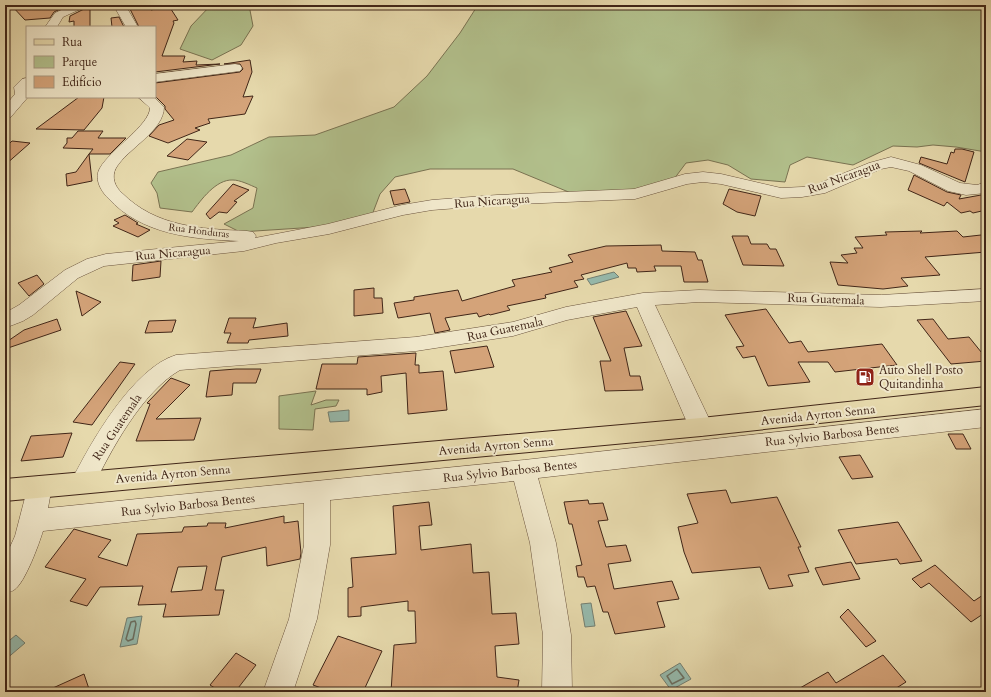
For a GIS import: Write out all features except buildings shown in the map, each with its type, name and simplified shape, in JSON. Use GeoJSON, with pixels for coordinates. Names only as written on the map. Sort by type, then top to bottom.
{"type":"FeatureCollection","features":[{"type":"Feature","properties":{"kind":"main road","name":"Avenida Ayrton Senna"},"geometry":{"type":"LineString","coordinates":[[5,490],[701,427],[986,396]]}},
{"type":"Feature","properties":{"kind":"street"},"geometry":{"type":"LineString","coordinates":[[52,26],[59,15],[81,5]]}},
{"type":"Feature","properties":{"kind":"street"},"geometry":{"type":"LineString","coordinates":[[121,5],[121,8],[131,26]]}},
{"type":"Feature","properties":{"kind":"street"},"geometry":{"type":"LineString","coordinates":[[156,78],[234,68]]}},
{"type":"Feature","properties":{"kind":"street"},"geometry":{"type":"LineString","coordinates":[[7,107],[22,95],[21,87],[26,83]]}},
{"type":"Feature","properties":{"kind":"street","name":"Rua Honduras"},"geometry":{"type":"LineString","coordinates":[[145,98],[157,107],[157,113],[151,123],[123,149],[108,169],[106,180],[110,191],[121,205],[161,226],[177,230],[276,238]]}},
{"type":"Feature","properties":{"kind":"street","name":"Rua Nicaragua"},"geometry":{"type":"LineString","coordinates":[[5,321],[18,316],[33,307],[62,282],[81,269],[106,260],[244,246],[276,238],[329,229],[402,210],[432,205],[512,199],[635,194],[685,179],[703,177],[721,179],[781,193],[802,192],[819,189],[887,162],[915,168],[954,187],[966,190],[980,190],[986,187]]}},
{"type":"Feature","properties":{"kind":"street","name":"Rua Guatemala"},"geometry":{"type":"LineString","coordinates":[[83,482],[91,465],[136,396],[165,368],[176,364],[431,342],[513,329],[566,314],[643,299],[699,296],[881,301],[986,295]]}},
{"type":"Feature","properties":{"kind":"street"},"geometry":{"type":"LineString","coordinates":[[643,299],[701,427]]}},
{"type":"Feature","properties":{"kind":"street","name":"Rua Sylvio Barbosa Bentes"},"geometry":{"type":"LineString","coordinates":[[33,521],[524,470],[986,418]]}},
{"type":"Feature","properties":{"kind":"street"},"geometry":{"type":"LineString","coordinates":[[524,470],[543,543],[557,635],[557,692]]}},
{"type":"Feature","properties":{"kind":"street"},"geometry":{"type":"LineString","coordinates":[[5,581],[22,553],[33,521],[40,486]]}},
{"type":"Feature","properties":{"kind":"street"},"geometry":{"type":"LineString","coordinates":[[278,692],[303,619],[316,546],[317,491]]}},
{"type":"Feature","properties":{"kind":"green space"},"geometry":{"type":"Polygon","coordinates":[[[211,5],[249,5],[253,26],[241,45],[212,60],[180,49],[191,26],[211,5]]]}},
{"type":"Feature","properties":{"kind":"green space"},"geometry":{"type":"Polygon","coordinates":[[[491,5],[986,5],[986,152],[933,145],[917,147],[893,146],[853,165],[807,157],[790,165],[785,182],[751,179],[728,165],[708,160],[686,163],[671,183],[625,195],[571,193],[513,169],[430,169],[395,177],[380,194],[372,215],[332,226],[240,232],[224,224],[253,208],[257,188],[236,180],[221,183],[215,187],[204,196],[192,212],[160,208],[157,193],[151,183],[158,172],[231,155],[269,137],[315,135],[394,107],[427,76],[460,33],[476,8],[491,5]]]}},
{"type":"Feature","properties":{"kind":"green space"},"geometry":{"type":"Polygon","coordinates":[[[316,391],[311,405],[326,400],[339,400],[336,406],[315,409],[313,430],[279,429],[279,396],[316,391]]]}},
{"type":"Feature","properties":{"kind":"water"},"geometry":{"type":"Polygon","coordinates":[[[614,272],[619,277],[591,285],[587,279],[614,272]]]}},
{"type":"Feature","properties":{"kind":"water"},"geometry":{"type":"Polygon","coordinates":[[[349,410],[349,421],[330,422],[328,412],[349,410]]]}},
{"type":"Feature","properties":{"kind":"water"},"geometry":{"type":"Polygon","coordinates":[[[591,603],[595,626],[585,627],[581,604],[591,603]]]}},
{"type":"Feature","properties":{"kind":"water"},"geometry":{"type":"Polygon","coordinates":[[[142,616],[137,644],[120,647],[127,618],[142,616]]]}},
{"type":"Feature","properties":{"kind":"water"},"geometry":{"type":"Polygon","coordinates":[[[16,635],[25,643],[5,660],[5,644],[16,635]]]}},
{"type":"Feature","properties":{"kind":"water"},"geometry":{"type":"Polygon","coordinates":[[[680,663],[691,679],[671,690],[660,675],[680,663]]]}},
{"type":"Feature","properties":{"kind":"place","name":"Auto Shell Posto Quitandinha"},"geometry":{"type":"Point","coordinates":[865,377]}}]}
